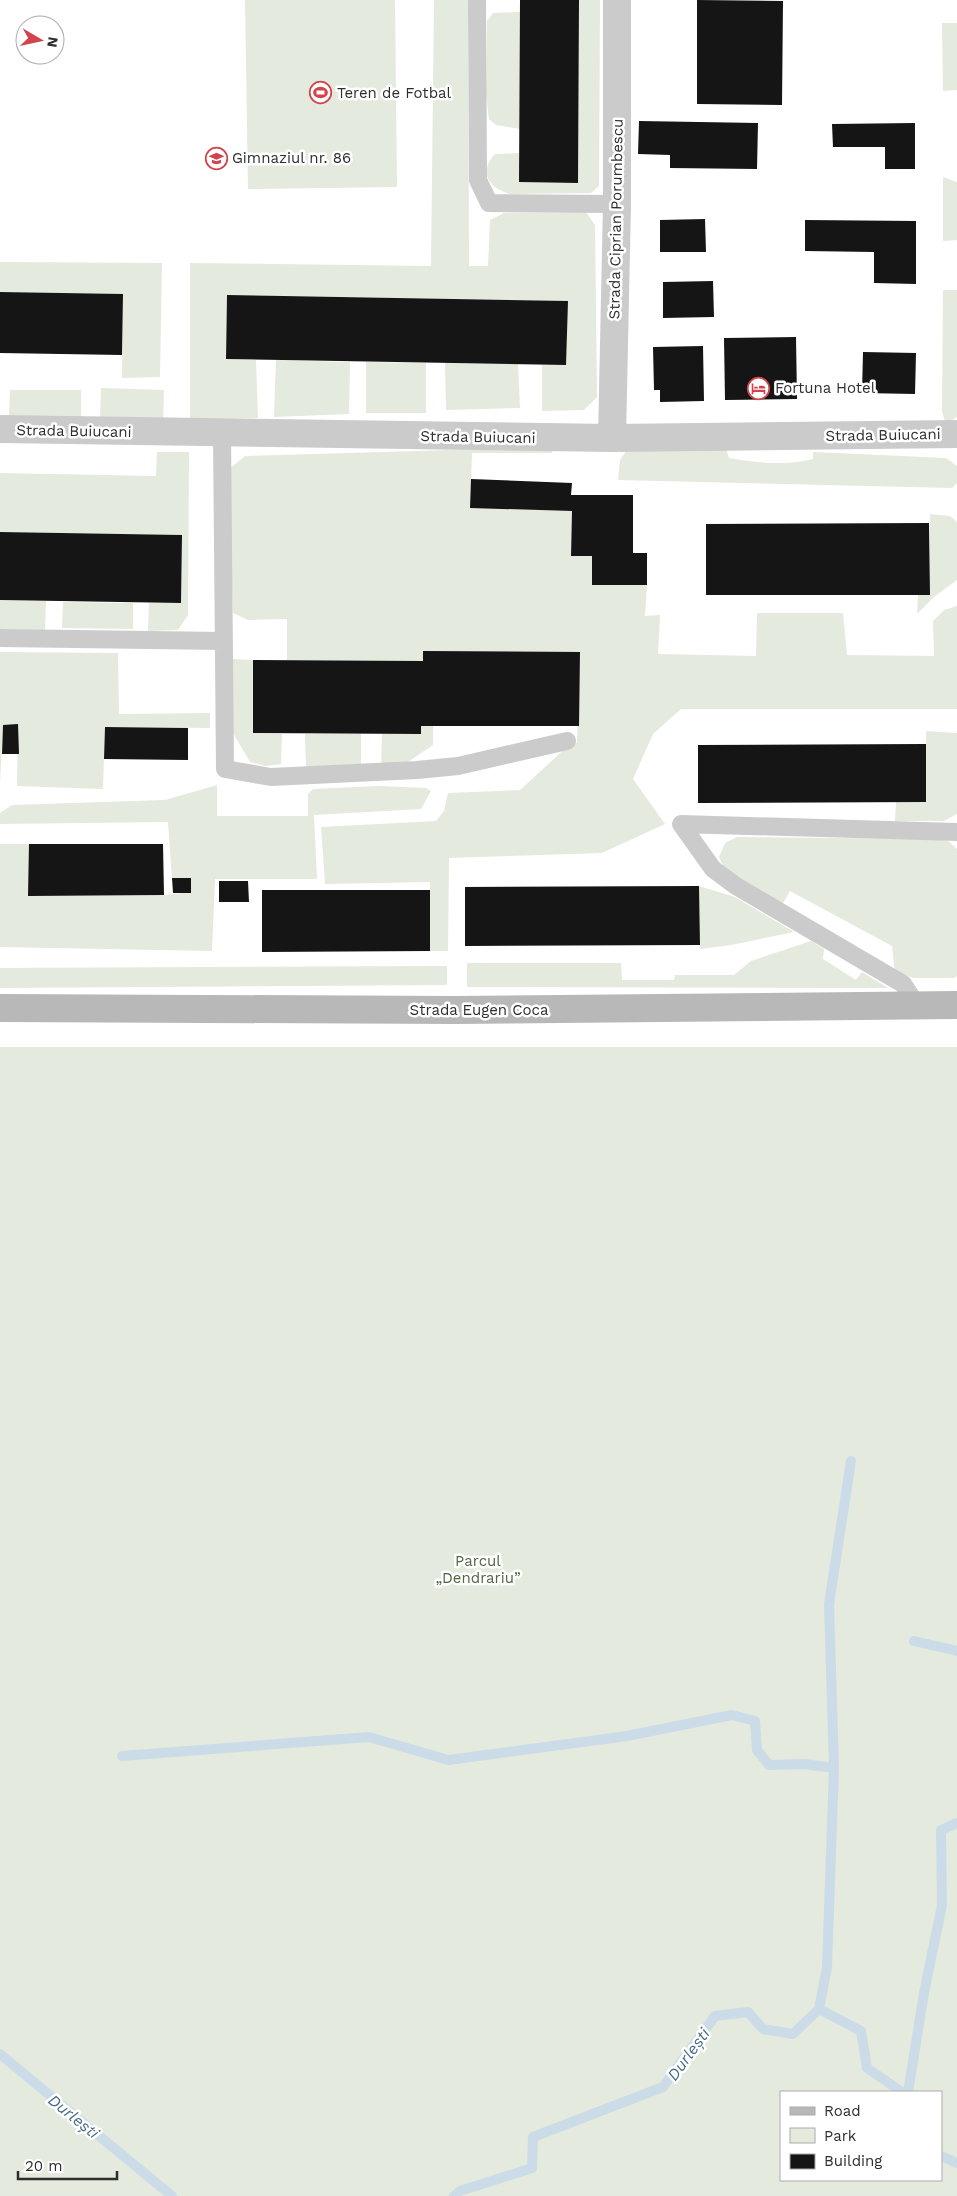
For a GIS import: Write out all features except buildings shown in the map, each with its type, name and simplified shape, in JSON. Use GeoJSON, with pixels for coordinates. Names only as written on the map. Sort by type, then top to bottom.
{"type":"FeatureCollection","features":[{"type":"Feature","properties":{"kind":"street","name":"Strada Ciprian Porumbescu"},"geometry":{"type":"LineString","coordinates":[[612,438],[617,204],[617,0]]}},
{"type":"Feature","properties":{"kind":"street","name":"Strada Buiucani"},"geometry":{"type":"LineString","coordinates":[[0,429],[612,438],[957,434]]}},
{"type":"Feature","properties":{"kind":"street","name":"Strada Eugen Coca"},"geometry":{"type":"LineString","coordinates":[[0,1008],[465,1010],[957,1005]]}},
{"type":"Feature","properties":{"kind":"lane"},"geometry":{"type":"LineString","coordinates":[[477,0],[478,180],[489,203],[617,204]]}},
{"type":"Feature","properties":{"kind":"lane"},"geometry":{"type":"LineString","coordinates":[[222,433],[226,769],[270,777],[417,770],[458,766],[567,740]]}},
{"type":"Feature","properties":{"kind":"lane"},"geometry":{"type":"LineString","coordinates":[[0,638],[224,641]]}},
{"type":"Feature","properties":{"kind":"lane"},"geometry":{"type":"LineString","coordinates":[[918,1006],[903,984],[736,886],[713,869],[681,824],[957,832]]}},
{"type":"Feature","properties":{"kind":"green space","name":"Teren de Fotbal"},"geometry":{"type":"Polygon","coordinates":[[[245,0],[395,0],[397,187],[248,189],[245,0]]]}},
{"type":"Feature","properties":{"kind":"green space"},"geometry":{"type":"Polygon","coordinates":[[[434,0],[468,0],[469,266],[488,266],[490,220],[504,213],[586,212],[595,225],[597,397],[584,410],[542,411],[542,365],[566,365],[567,301],[227,295],[226,359],[256,360],[258,418],[190,419],[190,263],[431,266],[434,0]]]}},
{"type":"Feature","properties":{"kind":"green space"},"geometry":{"type":"Polygon","coordinates":[[[579,0],[600,0],[599,186],[591,193],[510,194],[496,188],[488,179],[487,167],[495,154],[519,153],[519,182],[578,183],[579,0]]]}},
{"type":"Feature","properties":{"kind":"green space"},"geometry":{"type":"Polygon","coordinates":[[[520,12],[520,129],[496,125],[489,119],[486,95],[487,21],[493,13],[520,12]]]}},
{"type":"Feature","properties":{"kind":"green space"},"geometry":{"type":"Polygon","coordinates":[[[942,23],[957,23],[957,90],[943,91],[942,23]]]}},
{"type":"Feature","properties":{"kind":"green space"},"geometry":{"type":"Polygon","coordinates":[[[943,177],[957,182],[957,240],[943,241],[943,177]]]}},
{"type":"Feature","properties":{"kind":"green space"},"geometry":{"type":"Polygon","coordinates":[[[0,262],[162,263],[160,377],[122,378],[123,294],[0,292],[0,262]]]}},
{"type":"Feature","properties":{"kind":"green space"},"geometry":{"type":"Polygon","coordinates":[[[943,290],[957,290],[957,417],[946,424],[942,412],[943,290]]]}},
{"type":"Feature","properties":{"kind":"green space"},"geometry":{"type":"Polygon","coordinates":[[[276,360],[350,362],[349,414],[274,417],[276,360]]]}},
{"type":"Feature","properties":{"kind":"green space"},"geometry":{"type":"Polygon","coordinates":[[[366,362],[426,363],[426,413],[366,413],[366,362]]]}},
{"type":"Feature","properties":{"kind":"green space"},"geometry":{"type":"Polygon","coordinates":[[[445,363],[518,364],[520,408],[446,410],[445,363]]]}},
{"type":"Feature","properties":{"kind":"green space"},"geometry":{"type":"Polygon","coordinates":[[[101,388],[164,390],[163,422],[100,421],[101,388]]]}},
{"type":"Feature","properties":{"kind":"green space"},"geometry":{"type":"Polygon","coordinates":[[[10,390],[81,390],[81,417],[9,417],[10,390]]]}},
{"type":"Feature","properties":{"kind":"green space"},"geometry":{"type":"Polygon","coordinates":[[[630,445],[726,448],[729,458],[771,463],[813,459],[813,452],[946,458],[957,466],[957,483],[952,488],[618,480],[620,460],[630,445]]]}},
{"type":"Feature","properties":{"kind":"green space"},"geometry":{"type":"Polygon","coordinates":[[[552,447],[552,453],[472,453],[470,507],[572,511],[571,556],[592,556],[647,585],[645,616],[660,615],[658,654],[756,656],[757,613],[843,613],[847,655],[934,656],[933,621],[944,610],[957,606],[957,709],[681,709],[653,734],[633,779],[665,824],[602,853],[449,858],[448,951],[430,951],[430,882],[325,884],[321,827],[436,821],[444,811],[448,793],[520,790],[570,744],[577,743],[580,652],[423,661],[287,660],[287,619],[248,620],[233,613],[228,470],[245,456],[552,447]]]}},
{"type":"Feature","properties":{"kind":"green space"},"geometry":{"type":"Polygon","coordinates":[[[157,452],[189,452],[188,615],[178,630],[148,631],[149,603],[181,603],[182,535],[0,532],[0,473],[156,476],[157,452]]]}},
{"type":"Feature","properties":{"kind":"green space"},"geometry":{"type":"Polygon","coordinates":[[[930,514],[950,516],[957,522],[957,580],[935,596],[917,614],[918,595],[930,594],[930,514]]]}},
{"type":"Feature","properties":{"kind":"green space"},"geometry":{"type":"Polygon","coordinates":[[[0,600],[46,601],[45,630],[0,629],[0,600]]]}},
{"type":"Feature","properties":{"kind":"green space"},"geometry":{"type":"Polygon","coordinates":[[[63,602],[133,603],[133,629],[62,628],[63,602]]]}},
{"type":"Feature","properties":{"kind":"green space"},"geometry":{"type":"Polygon","coordinates":[[[0,652],[118,653],[119,714],[210,713],[210,728],[105,727],[103,789],[17,786],[18,725],[3,725],[0,783],[0,652]]]}},
{"type":"Feature","properties":{"kind":"green space"},"geometry":{"type":"Polygon","coordinates":[[[233,659],[253,660],[253,733],[282,734],[281,764],[265,766],[250,762],[233,733],[233,659]]]}},
{"type":"Feature","properties":{"kind":"green space"},"geometry":{"type":"Polygon","coordinates":[[[421,726],[433,726],[433,745],[402,766],[381,767],[382,734],[421,734],[421,726]]]}},
{"type":"Feature","properties":{"kind":"green space"},"geometry":{"type":"Polygon","coordinates":[[[926,731],[957,733],[957,814],[944,821],[895,821],[896,802],[926,801],[926,731]]]}},
{"type":"Feature","properties":{"kind":"green space"},"geometry":{"type":"Polygon","coordinates":[[[305,734],[361,734],[361,767],[306,767],[305,734]]]}},
{"type":"Feature","properties":{"kind":"green space"},"geometry":{"type":"Polygon","coordinates":[[[217,785],[217,816],[308,816],[308,794],[313,789],[379,786],[426,788],[431,791],[421,809],[314,815],[317,879],[215,879],[212,951],[0,947],[0,844],[29,844],[29,896],[164,895],[191,892],[191,878],[172,878],[168,822],[0,824],[0,813],[12,805],[165,800],[217,785]]]}},
{"type":"Feature","properties":{"kind":"green space"},"geometry":{"type":"Polygon","coordinates":[[[737,837],[933,839],[948,841],[957,849],[957,976],[954,978],[914,978],[895,973],[892,946],[790,891],[781,907],[726,872],[719,857],[725,843],[737,837]]]}},
{"type":"Feature","properties":{"kind":"green space"},"geometry":{"type":"Polygon","coordinates":[[[699,886],[735,897],[794,932],[731,945],[700,949],[699,886]]]}},
{"type":"Feature","properties":{"kind":"green space"},"geometry":{"type":"Polygon","coordinates":[[[811,941],[824,949],[823,959],[856,980],[862,972],[888,988],[467,987],[467,963],[621,963],[622,980],[674,980],[675,975],[734,975],[751,961],[811,941]]]}},
{"type":"Feature","properties":{"kind":"green space"},"geometry":{"type":"Polygon","coordinates":[[[447,966],[447,985],[0,988],[0,968],[447,966]]]}},
{"type":"Feature","properties":{"kind":"green space","name":"Parcul „Dendrariu”"},"geometry":{"type":"Polygon","coordinates":[[[0,1047],[957,1047],[957,2196],[0,2196],[0,1047]]]}},
{"type":"Feature","properties":{"kind":"waterway"},"geometry":{"type":"LineString","coordinates":[[819,2009],[827,1967],[834,1768],[829,1604],[851,1461]]}},
{"type":"Feature","properties":{"kind":"waterway"},"geometry":{"type":"LineString","coordinates":[[914,1641],[957,1651]]}},
{"type":"Feature","properties":{"kind":"waterway"},"geometry":{"type":"LineString","coordinates":[[122,1756],[369,1737],[448,1760],[627,1736],[732,1715],[755,1721],[757,1750],[769,1765],[804,1764],[834,1768]]}},
{"type":"Feature","properties":{"kind":"waterway"},"geometry":{"type":"LineString","coordinates":[[908,2091],[924,1993],[942,1905],[941,1830],[957,1823]]}},
{"type":"Feature","properties":{"kind":"waterway","name":"Durlești"},"geometry":{"type":"LineString","coordinates":[[454,2196],[460,2191],[532,2168],[533,2137],[663,2087],[715,2016],[748,2012],[763,2029],[793,2034],[819,2009],[861,2031],[867,2068],[901,2091]]}},
{"type":"Feature","properties":{"kind":"waterway","name":"Durlești"},"geometry":{"type":"LineString","coordinates":[[0,2054],[172,2196]]}},
{"type":"Feature","properties":{"kind":"waterway","name":"Durlești"},"geometry":{"type":"LineString","coordinates":[[942,2156],[957,2163]]}},
{"type":"Feature","properties":{"kind":"place","name":"Teren de Fotbal"},"geometry":{"type":"Point","coordinates":[321,93]}},
{"type":"Feature","properties":{"kind":"place","name":"Gimnaziul nr. 86"},"geometry":{"type":"Point","coordinates":[216,158]}},
{"type":"Feature","properties":{"kind":"place","name":"Fortuna Hotel"},"geometry":{"type":"Point","coordinates":[759,388]}}]}
